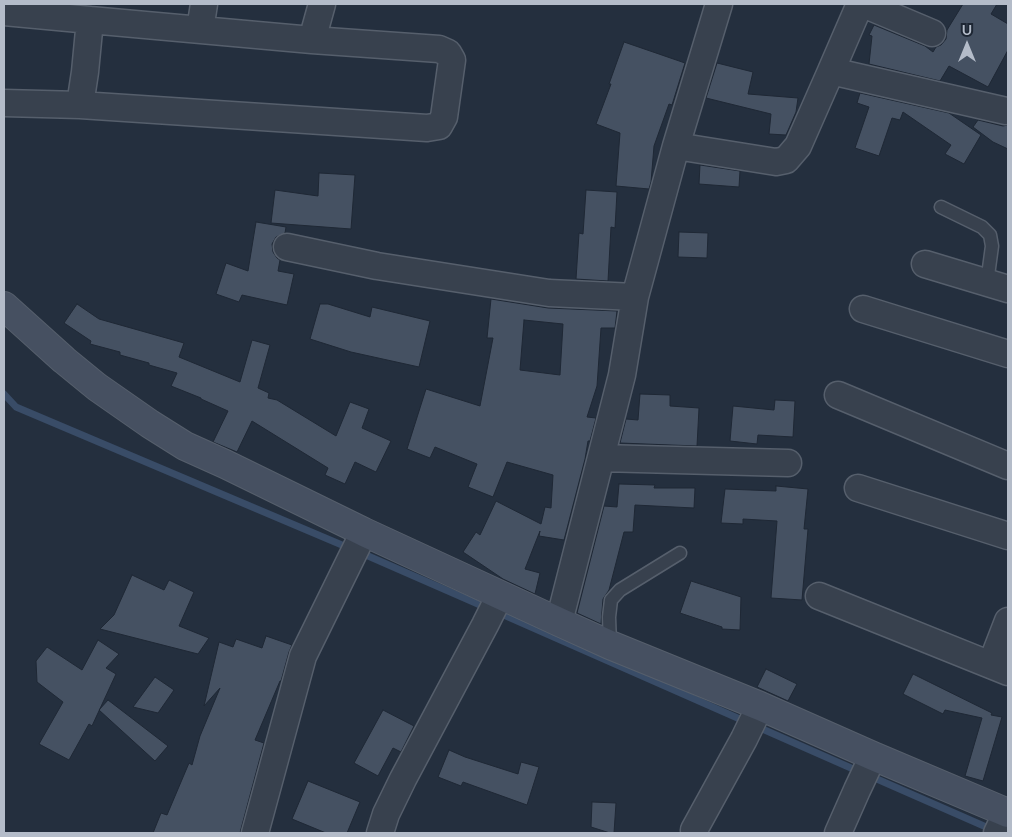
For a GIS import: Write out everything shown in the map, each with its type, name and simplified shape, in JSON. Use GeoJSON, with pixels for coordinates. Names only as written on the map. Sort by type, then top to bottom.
{"type":"FeatureCollection","features":[{"type":"Feature","properties":{"kind":"street"},"geometry":{"type":"LineString","coordinates":[[200,30],[204,4]]}},
{"type":"Feature","properties":{"kind":"street"},"geometry":{"type":"LineString","coordinates":[[312,40],[322,4]]}},
{"type":"Feature","properties":{"kind":"street"},"geometry":{"type":"LineString","coordinates":[[559,622],[622,375],[635,297],[676,146],[719,4]]}},
{"type":"Feature","properties":{"kind":"street"},"geometry":{"type":"LineString","coordinates":[[676,146],[776,162],[786,160],[798,146],[860,4]]}},
{"type":"Feature","properties":{"kind":"street"},"geometry":{"type":"LineString","coordinates":[[863,4],[932,33]]}},
{"type":"Feature","properties":{"kind":"street"},"geometry":{"type":"LineString","coordinates":[[4,12],[34,9],[90,20],[120,13],[200,30],[439,49],[448,53],[452,60],[444,117],[439,126],[427,128],[80,105],[4,103]]}},
{"type":"Feature","properties":{"kind":"street"},"geometry":{"type":"LineString","coordinates":[[80,105],[90,20]]}},
{"type":"Feature","properties":{"kind":"street"},"geometry":{"type":"LineString","coordinates":[[831,71],[1006,111]]}},
{"type":"Feature","properties":{"kind":"street"},"geometry":{"type":"LineString","coordinates":[[287,247],[377,266],[531,290],[635,297]]}},
{"type":"Feature","properties":{"kind":"street"},"geometry":{"type":"LineString","coordinates":[[925,264],[998,286]]}},
{"type":"Feature","properties":{"kind":"street"},"geometry":{"type":"LineString","coordinates":[[4,306],[97,387],[185,446],[225,464],[493,609],[559,622],[610,645],[752,722],[865,772],[1003,820]]}},
{"type":"Feature","properties":{"kind":"street"},"geometry":{"type":"LineString","coordinates":[[863,309],[1008,354]]}},
{"type":"Feature","properties":{"kind":"street"},"geometry":{"type":"LineString","coordinates":[[838,395],[1008,466]]}},
{"type":"Feature","properties":{"kind":"street"},"geometry":{"type":"LineString","coordinates":[[601,458],[788,463]]}},
{"type":"Feature","properties":{"kind":"street"},"geometry":{"type":"LineString","coordinates":[[858,488],[1008,536]]}},
{"type":"Feature","properties":{"kind":"street"},"geometry":{"type":"LineString","coordinates":[[256,833],[303,656],[361,537]]}},
{"type":"Feature","properties":{"kind":"street"},"geometry":{"type":"LineString","coordinates":[[819,596],[1000,668],[1008,621]]}},
{"type":"Feature","properties":{"kind":"street"},"geometry":{"type":"LineString","coordinates":[[380,833],[386,814],[403,779],[493,609]]}},
{"type":"Feature","properties":{"kind":"street"},"geometry":{"type":"LineString","coordinates":[[694,830],[752,722]]}},
{"type":"Feature","properties":{"kind":"street"},"geometry":{"type":"LineString","coordinates":[[838,833],[865,772]]}},
{"type":"Feature","properties":{"kind":"lane"},"geometry":{"type":"LineString","coordinates":[[941,207],[982,227],[990,235],[998,286]]}},
{"type":"Feature","properties":{"kind":"lane"},"geometry":{"type":"LineString","coordinates":[[610,645],[609,617],[611,600],[620,590],[680,553]]}},
{"type":"Feature","properties":{"kind":"building"},"geometry":{"type":"Polygon","coordinates":[[[963,4],[997,4],[991,14],[1008,24],[1008,50],[988,87],[949,66],[940,81],[869,64],[872,36],[869,35],[874,25],[925,46],[933,52],[946,39],[947,30],[963,4]]]}},
{"type":"Feature","properties":{"kind":"building"},"geometry":{"type":"Polygon","coordinates":[[[624,42],[685,63],[672,105],[669,104],[654,146],[649,189],[616,186],[620,133],[596,124],[624,42]]]}},
{"type":"Feature","properties":{"kind":"building"},"geometry":{"type":"Polygon","coordinates":[[[717,63],[753,72],[748,94],[798,98],[796,112],[786,135],[769,134],[771,114],[706,98],[717,63]]]}},
{"type":"Feature","properties":{"kind":"building"},"geometry":{"type":"Polygon","coordinates":[[[860,93],[949,113],[981,135],[964,164],[945,154],[951,145],[903,112],[900,120],[892,118],[879,156],[855,148],[869,107],[857,103],[860,93]]]}},
{"type":"Feature","properties":{"kind":"building"},"geometry":{"type":"Polygon","coordinates":[[[978,120],[1003,126],[1008,125],[1008,149],[993,142],[973,127],[978,120]]]}},
{"type":"Feature","properties":{"kind":"building"},"geometry":{"type":"Polygon","coordinates":[[[700,165],[740,171],[739,187],[699,184],[700,165]]]}},
{"type":"Feature","properties":{"kind":"building"},"geometry":{"type":"Polygon","coordinates":[[[319,173],[355,175],[351,229],[271,223],[275,190],[318,196],[319,173]]]}},
{"type":"Feature","properties":{"kind":"building"},"geometry":{"type":"Polygon","coordinates":[[[586,190],[617,192],[615,228],[611,227],[608,281],[576,279],[579,233],[583,234],[586,190]]]}},
{"type":"Feature","properties":{"kind":"building"},"geometry":{"type":"Polygon","coordinates":[[[256,222],[286,227],[285,233],[276,237],[272,244],[273,252],[280,260],[278,271],[294,274],[287,305],[242,295],[239,302],[216,294],[226,263],[248,271],[256,222]]]}},
{"type":"Feature","properties":{"kind":"building"},"geometry":{"type":"Polygon","coordinates":[[[679,232],[708,233],[707,258],[678,257],[679,232]]]}},
{"type":"Feature","properties":{"kind":"building"},"geometry":{"type":"Polygon","coordinates":[[[491,299],[548,308],[617,311],[615,328],[601,328],[597,386],[587,417],[596,418],[590,441],[588,441],[564,540],[539,536],[540,531],[525,569],[540,573],[535,594],[503,579],[463,552],[476,532],[480,535],[496,501],[541,524],[545,507],[551,508],[553,475],[507,462],[493,497],[468,487],[477,464],[435,447],[430,458],[407,449],[426,389],[480,406],[493,338],[487,338],[491,299]],[[524,320],[520,370],[560,375],[563,324],[524,320]]]}},
{"type":"Feature","properties":{"kind":"building"},"geometry":{"type":"Polygon","coordinates":[[[77,304],[99,319],[184,343],[179,357],[240,382],[252,340],[270,345],[258,388],[269,393],[268,398],[277,400],[336,436],[350,402],[369,409],[362,428],[391,441],[376,472],[355,462],[345,484],[325,475],[328,468],[252,421],[237,452],[213,442],[228,411],[171,386],[177,373],[120,355],[120,352],[90,344],[91,341],[64,323],[77,304]]]}},
{"type":"Feature","properties":{"kind":"building"},"geometry":{"type":"Polygon","coordinates":[[[320,304],[328,304],[370,317],[372,307],[430,321],[419,367],[351,352],[310,339],[320,304]]]}},
{"type":"Feature","properties":{"kind":"building"},"geometry":{"type":"Polygon","coordinates":[[[640,394],[670,395],[670,406],[699,408],[697,446],[620,443],[626,419],[638,420],[640,394]]]}},
{"type":"Feature","properties":{"kind":"building"},"geometry":{"type":"Polygon","coordinates":[[[775,400],[795,401],[793,437],[758,435],[757,444],[730,441],[733,406],[774,410],[775,400]]]}},
{"type":"Feature","properties":{"kind":"building"},"geometry":{"type":"Polygon","coordinates":[[[619,484],[655,485],[654,488],[695,488],[694,508],[635,505],[633,532],[624,532],[609,590],[603,599],[601,624],[577,613],[604,506],[617,507],[619,484]]]}},
{"type":"Feature","properties":{"kind":"building"},"geometry":{"type":"Polygon","coordinates":[[[776,486],[808,489],[804,529],[808,529],[802,600],[771,598],[777,521],[743,519],[743,524],[721,523],[725,489],[776,491],[776,486]]]}},
{"type":"Feature","properties":{"kind":"building"},"geometry":{"type":"Polygon","coordinates":[[[132,575],[164,590],[169,580],[194,592],[179,626],[209,638],[198,654],[100,629],[114,615],[132,575]]]}},
{"type":"Feature","properties":{"kind":"building"},"geometry":{"type":"Polygon","coordinates":[[[691,581],[741,597],[740,630],[722,629],[722,627],[680,613],[691,581]]]}},
{"type":"Feature","properties":{"kind":"building"},"geometry":{"type":"Polygon","coordinates":[[[266,636],[292,645],[281,681],[255,740],[264,743],[240,833],[153,833],[161,813],[167,815],[189,763],[192,765],[200,736],[220,688],[204,706],[219,642],[233,647],[236,639],[262,648],[266,636]]]}},
{"type":"Feature","properties":{"kind":"building"},"geometry":{"type":"Polygon","coordinates":[[[98,640],[119,654],[106,668],[116,674],[92,726],[89,724],[69,760],[39,744],[63,702],[37,682],[36,661],[47,647],[82,670],[98,640]]]}},
{"type":"Feature","properties":{"kind":"building"},"geometry":{"type":"Polygon","coordinates":[[[766,669],[797,684],[788,701],[757,687],[766,669]]]}},
{"type":"Feature","properties":{"kind":"building"},"geometry":{"type":"Polygon","coordinates":[[[913,674],[992,713],[991,715],[1002,717],[983,781],[965,776],[982,718],[945,710],[943,714],[903,694],[913,674]]]}},
{"type":"Feature","properties":{"kind":"building"},"geometry":{"type":"Polygon","coordinates":[[[155,677],[174,690],[158,713],[133,707],[155,677]]]}},
{"type":"Feature","properties":{"kind":"building"},"geometry":{"type":"Polygon","coordinates":[[[108,700],[168,746],[155,761],[99,710],[108,700]]]}},
{"type":"Feature","properties":{"kind":"building"},"geometry":{"type":"Polygon","coordinates":[[[383,710],[414,726],[401,752],[393,748],[378,776],[354,763],[383,710]]]}},
{"type":"Feature","properties":{"kind":"building"},"geometry":{"type":"Polygon","coordinates":[[[449,750],[518,774],[521,762],[539,767],[527,805],[463,782],[461,786],[438,777],[449,750]]]}},
{"type":"Feature","properties":{"kind":"building"},"geometry":{"type":"Polygon","coordinates":[[[308,781],[360,802],[347,833],[326,833],[292,819],[308,781]]]}},
{"type":"Feature","properties":{"kind":"building"},"geometry":{"type":"Polygon","coordinates":[[[592,802],[616,803],[614,833],[591,827],[592,802]]]}},
{"type":"Feature","properties":{"kind":"waterway"},"geometry":{"type":"LineString","coordinates":[[4,394],[16,407],[349,548]]}},
{"type":"Feature","properties":{"kind":"waterway"},"geometry":{"type":"LineString","coordinates":[[359,552],[487,608]]}},
{"type":"Feature","properties":{"kind":"waterway"},"geometry":{"type":"LineString","coordinates":[[497,612],[860,772]]}},
{"type":"Feature","properties":{"kind":"waterway"},"geometry":{"type":"LineString","coordinates":[[870,776],[993,830]]}}]}
